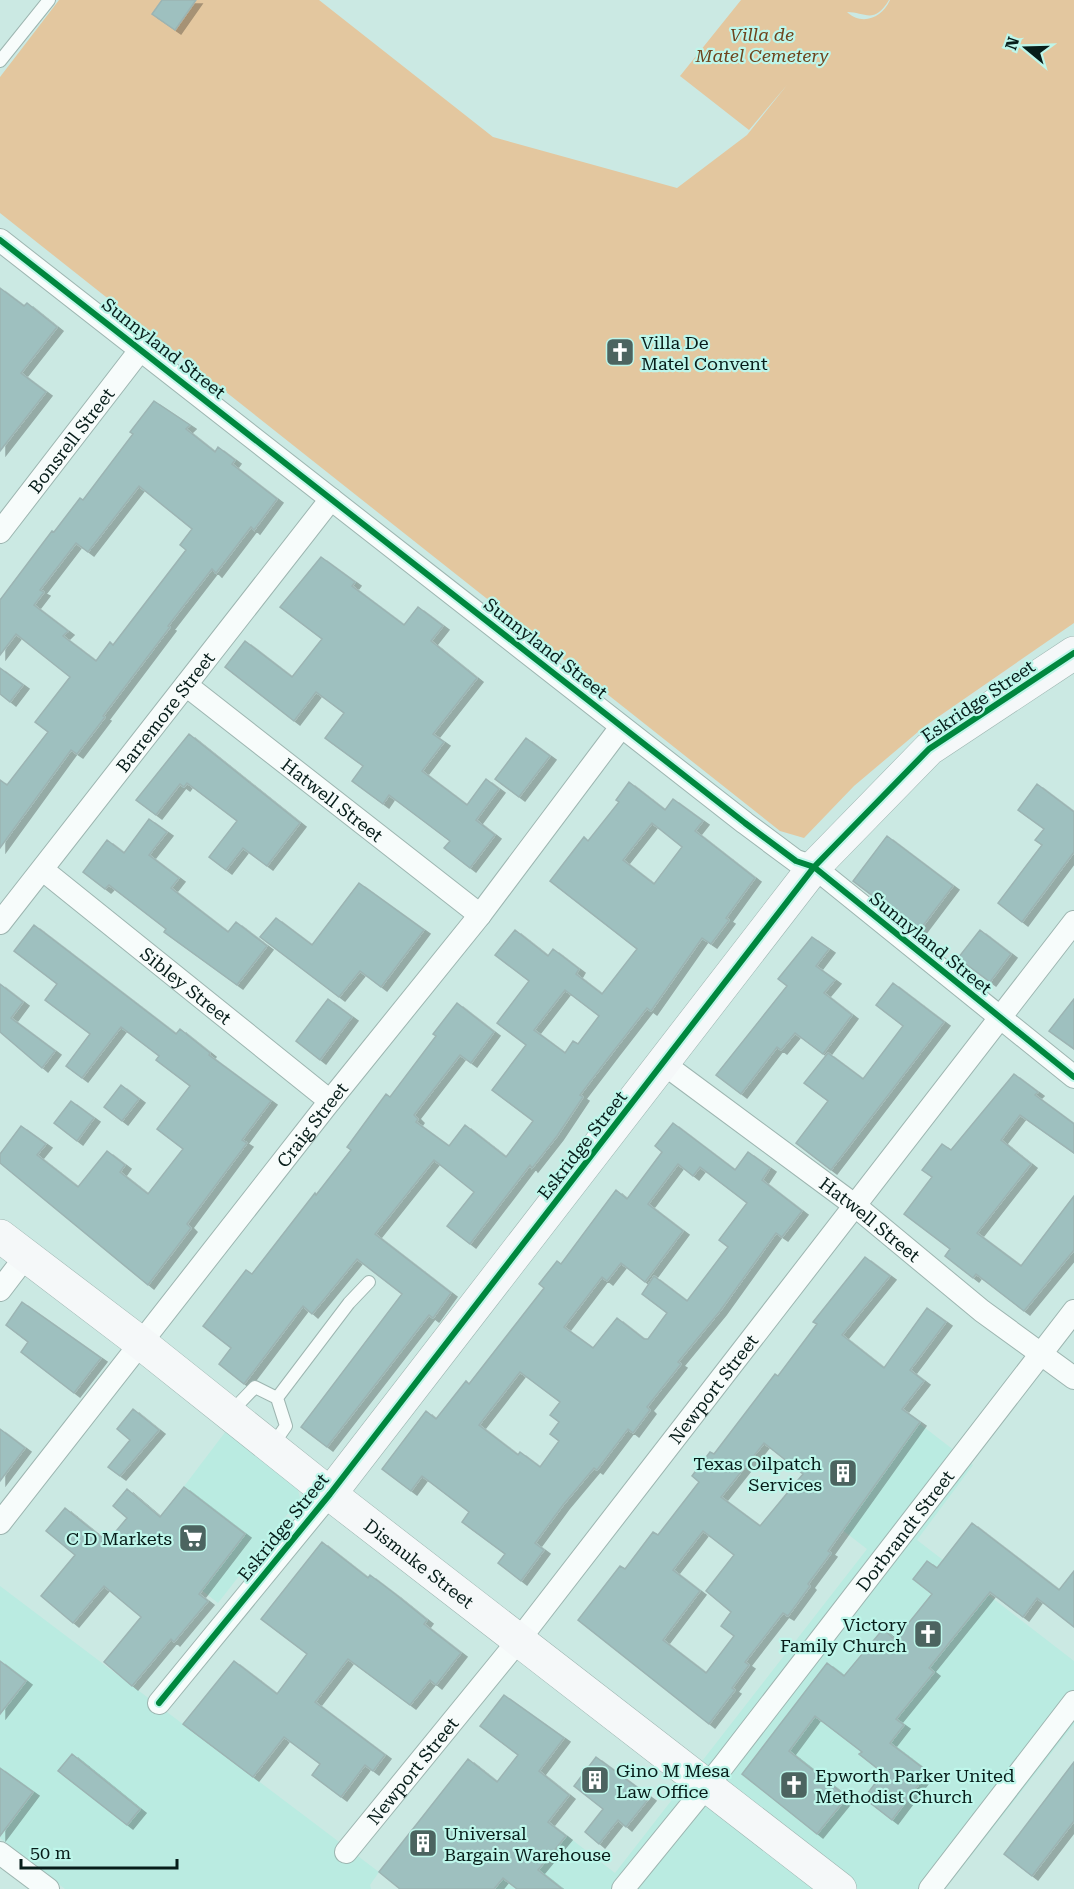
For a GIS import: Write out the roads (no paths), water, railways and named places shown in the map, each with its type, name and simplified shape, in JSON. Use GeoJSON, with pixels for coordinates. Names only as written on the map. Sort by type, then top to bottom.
{"type":"FeatureCollection","features":[{"type":"Feature","properties":{"kind":"street","name":"Sunnyland Street"},"geometry":{"type":"LineString","coordinates":[[0,240],[621,727],[796,861],[814,867],[1074,1077]]}},
{"type":"Feature","properties":{"kind":"street","name":"Bonsrell Street"},"geometry":{"type":"LineString","coordinates":[[0,532],[141,349]]}},
{"type":"Feature","properties":{"kind":"street","name":"Barremore Street"},"geometry":{"type":"LineString","coordinates":[[0,923],[331,499]]}},
{"type":"Feature","properties":{"kind":"street","name":"Eskridge Street"},"geometry":{"type":"LineString","coordinates":[[159,1703],[330,1494],[814,867],[929,749],[1074,653]]}},
{"type":"Feature","properties":{"kind":"street","name":"Hatwell Street"},"geometry":{"type":"LineString","coordinates":[[186,685],[480,915]]}},
{"type":"Feature","properties":{"kind":"street","name":"Craig Street"},"geometry":{"type":"LineString","coordinates":[[0,1523],[330,1101],[480,915],[621,727]]}},
{"type":"Feature","properties":{"kind":"street","name":"Sibley Street"},"geometry":{"type":"LineString","coordinates":[[43,870],[330,1101]]}},
{"type":"Feature","properties":{"kind":"street","name":"Newport Street"},"geometry":{"type":"LineString","coordinates":[[346,1852],[518,1641],[853,1204],[1074,922]]}},
{"type":"Feature","properties":{"kind":"street","name":"Hatwell Street"},"geometry":{"type":"LineString","coordinates":[[664,1064],[853,1204],[982,1311],[1042,1352],[1074,1378]]}},
{"type":"Feature","properties":{"kind":"street","name":"Dismuke Street"},"geometry":{"type":"LineString","coordinates":[[0,1236],[142,1344],[518,1641],[840,1889]]}},
{"type":"Feature","properties":{"kind":"street"},"geometry":{"type":"LineString","coordinates":[[0,1290],[26,1256]]}},
{"type":"Feature","properties":{"kind":"street","name":"Dorbrandt Street"},"geometry":{"type":"LineString","coordinates":[[623,1889],[706,1787],[1074,1311]]}},
{"type":"Feature","properties":{"kind":"street"},"geometry":{"type":"LineString","coordinates":[[930,1889],[1074,1702]]}},
{"type":"Feature","properties":{"kind":"street"},"geometry":{"type":"LineString","coordinates":[[0,1853],[48,1889]]}},
{"type":"Feature","properties":{"kind":"lane"},"geometry":{"type":"LineString","coordinates":[[0,61],[49,0]]}},
{"type":"Feature","properties":{"kind":"lane"},"geometry":{"type":"LineString","coordinates":[[277,1398],[349,1303],[369,1282]]}},
{"type":"Feature","properties":{"kind":"lane"},"geometry":{"type":"LineString","coordinates":[[230,1414],[255,1387],[277,1398],[286,1426],[271,1447]]}},
{"type":"Feature","properties":{"kind":"place","name":"Villa De Matel Convent"},"geometry":{"type":"Point","coordinates":[620,352]}},
{"type":"Feature","properties":{"kind":"place","name":"Texas Oilpatch Services"},"geometry":{"type":"Point","coordinates":[843,1473]}},
{"type":"Feature","properties":{"kind":"place","name":"C D Markets"},"geometry":{"type":"Point","coordinates":[193,1538]}},
{"type":"Feature","properties":{"kind":"place","name":"Victory Family Church"},"geometry":{"type":"Point","coordinates":[928,1634]}},
{"type":"Feature","properties":{"kind":"place","name":"Gino M Mesa Law Office"},"geometry":{"type":"Point","coordinates":[595,1780]}},
{"type":"Feature","properties":{"kind":"place","name":"Epworth Parker United Methodist Church"},"geometry":{"type":"Point","coordinates":[794,1785]}},
{"type":"Feature","properties":{"kind":"place","name":"Universal Bargain Warehouse"},"geometry":{"type":"Point","coordinates":[423,1843]}},
{"type":"Feature","properties":{"kind":"park label","name":"Villa de Matel Cemetery"},"geometry":{"type":"Point","coordinates":[762,44]}}]}
